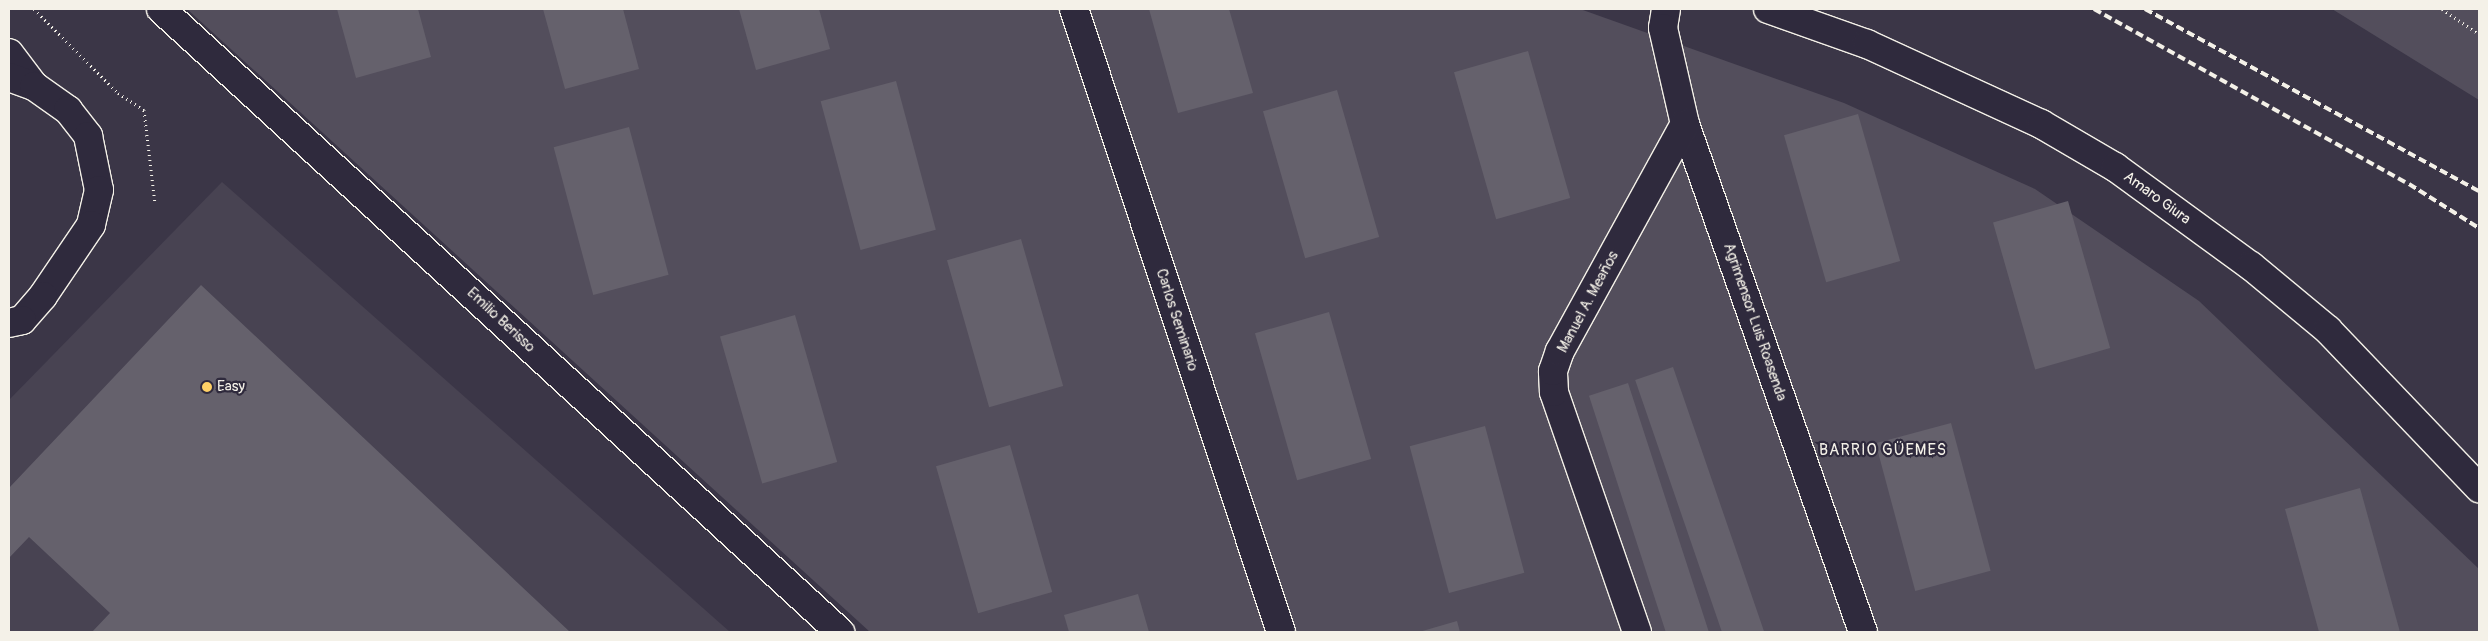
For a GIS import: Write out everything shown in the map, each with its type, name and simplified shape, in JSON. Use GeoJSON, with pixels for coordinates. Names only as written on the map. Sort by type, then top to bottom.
{"type":"FeatureCollection","features":[{"type":"Feature","properties":{"kind":"street","name":"Emilio Berisso"},"geometry":{"type":"LineString","coordinates":[[161,9],[840,632]]}},
{"type":"Feature","properties":{"kind":"street","name":"Carlos Seminario"},"geometry":{"type":"LineString","coordinates":[[1074,9],[1281,632]]}},
{"type":"Feature","properties":{"kind":"street","name":"Agrimensor Luis Roasenda"},"geometry":{"type":"LineString","coordinates":[[1666,9],[1663,28],[1685,124],[1863,632]]}},
{"type":"Feature","properties":{"kind":"street","name":"Amaro Giura"},"geometry":{"type":"LineString","coordinates":[[1768,9],[1867,44],[2040,124],[2114,167],[2251,266],[2328,330],[2479,488]]}},
{"type":"Feature","properties":{"kind":"street"},"geometry":{"type":"LineString","coordinates":[[9,53],[34,86]]}},
{"type":"Feature","properties":{"kind":"street"},"geometry":{"type":"LineString","coordinates":[[9,77],[34,86],[68,110],[88,136],[98,190],[91,225],[42,296],[13,326]]}},
{"type":"Feature","properties":{"kind":"street","name":"Manuel A. Meaños"},"geometry":{"type":"LineString","coordinates":[[1637,632],[1554,392],[1553,370],[1560,351],[1685,124]]}},
{"type":"Feature","properties":{"kind":"path"},"geometry":{"type":"LineString","coordinates":[[34,9],[118,93],[144,110],[155,204]]}},
{"type":"Feature","properties":{"kind":"path"},"geometry":{"type":"LineString","coordinates":[[2442,9],[2479,34]]}},
{"type":"Feature","properties":{"kind":"shaded area"},"geometry":{"type":"Polygon","coordinates":[[[187,9],[1580,9],[1844,103],[2035,189],[2199,301],[2479,569],[2479,632],[870,632],[187,9]]]}},
{"type":"Feature","properties":{"kind":"shaded area"},"geometry":{"type":"Polygon","coordinates":[[[2332,9],[2479,9],[2479,100],[2332,9]]]}},
{"type":"Feature","properties":{"kind":"shaded area"},"geometry":{"type":"Polygon","coordinates":[[[222,182],[730,632],[9,632],[9,400],[222,182]]]}},
{"type":"Feature","properties":{"kind":"building"},"geometry":{"type":"Polygon","coordinates":[[[337,9],[418,9],[431,57],[356,78],[337,9]]]}},
{"type":"Feature","properties":{"kind":"building"},"geometry":{"type":"Polygon","coordinates":[[[543,9],[623,9],[639,69],[565,89],[543,9]]]}},
{"type":"Feature","properties":{"kind":"building"},"geometry":{"type":"Polygon","coordinates":[[[739,9],[819,9],[830,49],[756,70],[739,9]]]}},
{"type":"Feature","properties":{"kind":"building"},"geometry":{"type":"Polygon","coordinates":[[[1149,9],[1229,9],[1253,93],[1178,113],[1149,9]]]}},
{"type":"Feature","properties":{"kind":"building"},"geometry":{"type":"Polygon","coordinates":[[[1528,51],[1570,198],[1496,219],[1454,72],[1528,51]]]}},
{"type":"Feature","properties":{"kind":"building"},"geometry":{"type":"Polygon","coordinates":[[[896,81],[936,230],[861,250],[821,101],[896,81]]]}},
{"type":"Feature","properties":{"kind":"building"},"geometry":{"type":"Polygon","coordinates":[[[1337,90],[1379,237],[1305,258],[1263,111],[1337,90]]]}},
{"type":"Feature","properties":{"kind":"building"},"geometry":{"type":"Polygon","coordinates":[[[1858,114],[1900,261],[1826,282],[1784,135],[1858,114]]]}},
{"type":"Feature","properties":{"kind":"building"},"geometry":{"type":"Polygon","coordinates":[[[629,127],[669,275],[593,295],[554,147],[629,127]]]}},
{"type":"Feature","properties":{"kind":"building"},"geometry":{"type":"Polygon","coordinates":[[[2068,201],[2110,348],[2035,370],[1993,222],[2068,201]]]}},
{"type":"Feature","properties":{"kind":"building"},"geometry":{"type":"Polygon","coordinates":[[[1021,239],[1063,386],[989,407],[947,260],[1021,239]]]}},
{"type":"Feature","properties":{"kind":"building","name":"Easy"},"geometry":{"type":"Polygon","coordinates":[[[201,285],[570,632],[92,632],[110,613],[29,537],[9,558],[9,488],[201,285]]]}},
{"type":"Feature","properties":{"kind":"building"},"geometry":{"type":"Polygon","coordinates":[[[1329,312],[1371,459],[1297,480],[1255,333],[1329,312]]]}},
{"type":"Feature","properties":{"kind":"building"},"geometry":{"type":"Polygon","coordinates":[[[795,315],[837,462],[762,484],[720,336],[795,315]]]}},
{"type":"Feature","properties":{"kind":"building"},"geometry":{"type":"Polygon","coordinates":[[[1673,367],[1764,632],[1722,632],[1635,380],[1673,367]]]}},
{"type":"Feature","properties":{"kind":"building"},"geometry":{"type":"Polygon","coordinates":[[[1628,383],[1709,632],[1666,632],[1589,396],[1628,383]]]}},
{"type":"Feature","properties":{"kind":"building"},"geometry":{"type":"Polygon","coordinates":[[[1951,423],[1991,571],[1915,591],[1876,443],[1951,423]]]}},
{"type":"Feature","properties":{"kind":"building"},"geometry":{"type":"Polygon","coordinates":[[[1485,426],[1524,573],[1449,593],[1410,446],[1485,426]]]}},
{"type":"Feature","properties":{"kind":"building"},"geometry":{"type":"Polygon","coordinates":[[[1010,445],[1052,592],[978,613],[936,466],[1010,445]]]}},
{"type":"Feature","properties":{"kind":"building"},"geometry":{"type":"Polygon","coordinates":[[[2360,488],[2400,632],[2319,632],[2285,509],[2360,488]]]}},
{"type":"Feature","properties":{"kind":"building"},"geometry":{"type":"Polygon","coordinates":[[[1138,594],[1149,632],[1069,632],[1064,615],[1138,594]]]}},
{"type":"Feature","properties":{"kind":"building"},"geometry":{"type":"Polygon","coordinates":[[[1457,621],[1460,632],[1419,632],[1457,621]]]}},
{"type":"Feature","properties":{"kind":"railway"},"geometry":{"type":"LineString","coordinates":[[2094,9],[2409,184],[2479,228]]}},
{"type":"Feature","properties":{"kind":"railway"},"geometry":{"type":"LineString","coordinates":[[2145,9],[2479,191]]}},
{"type":"Feature","properties":{"kind":"place","name":"Easy"},"geometry":{"type":"Point","coordinates":[207,387]}},
{"type":"Feature","properties":{"kind":"district","name":"BARRIO GÜEMES"},"geometry":{"type":"Point","coordinates":[1883,450]}}]}
